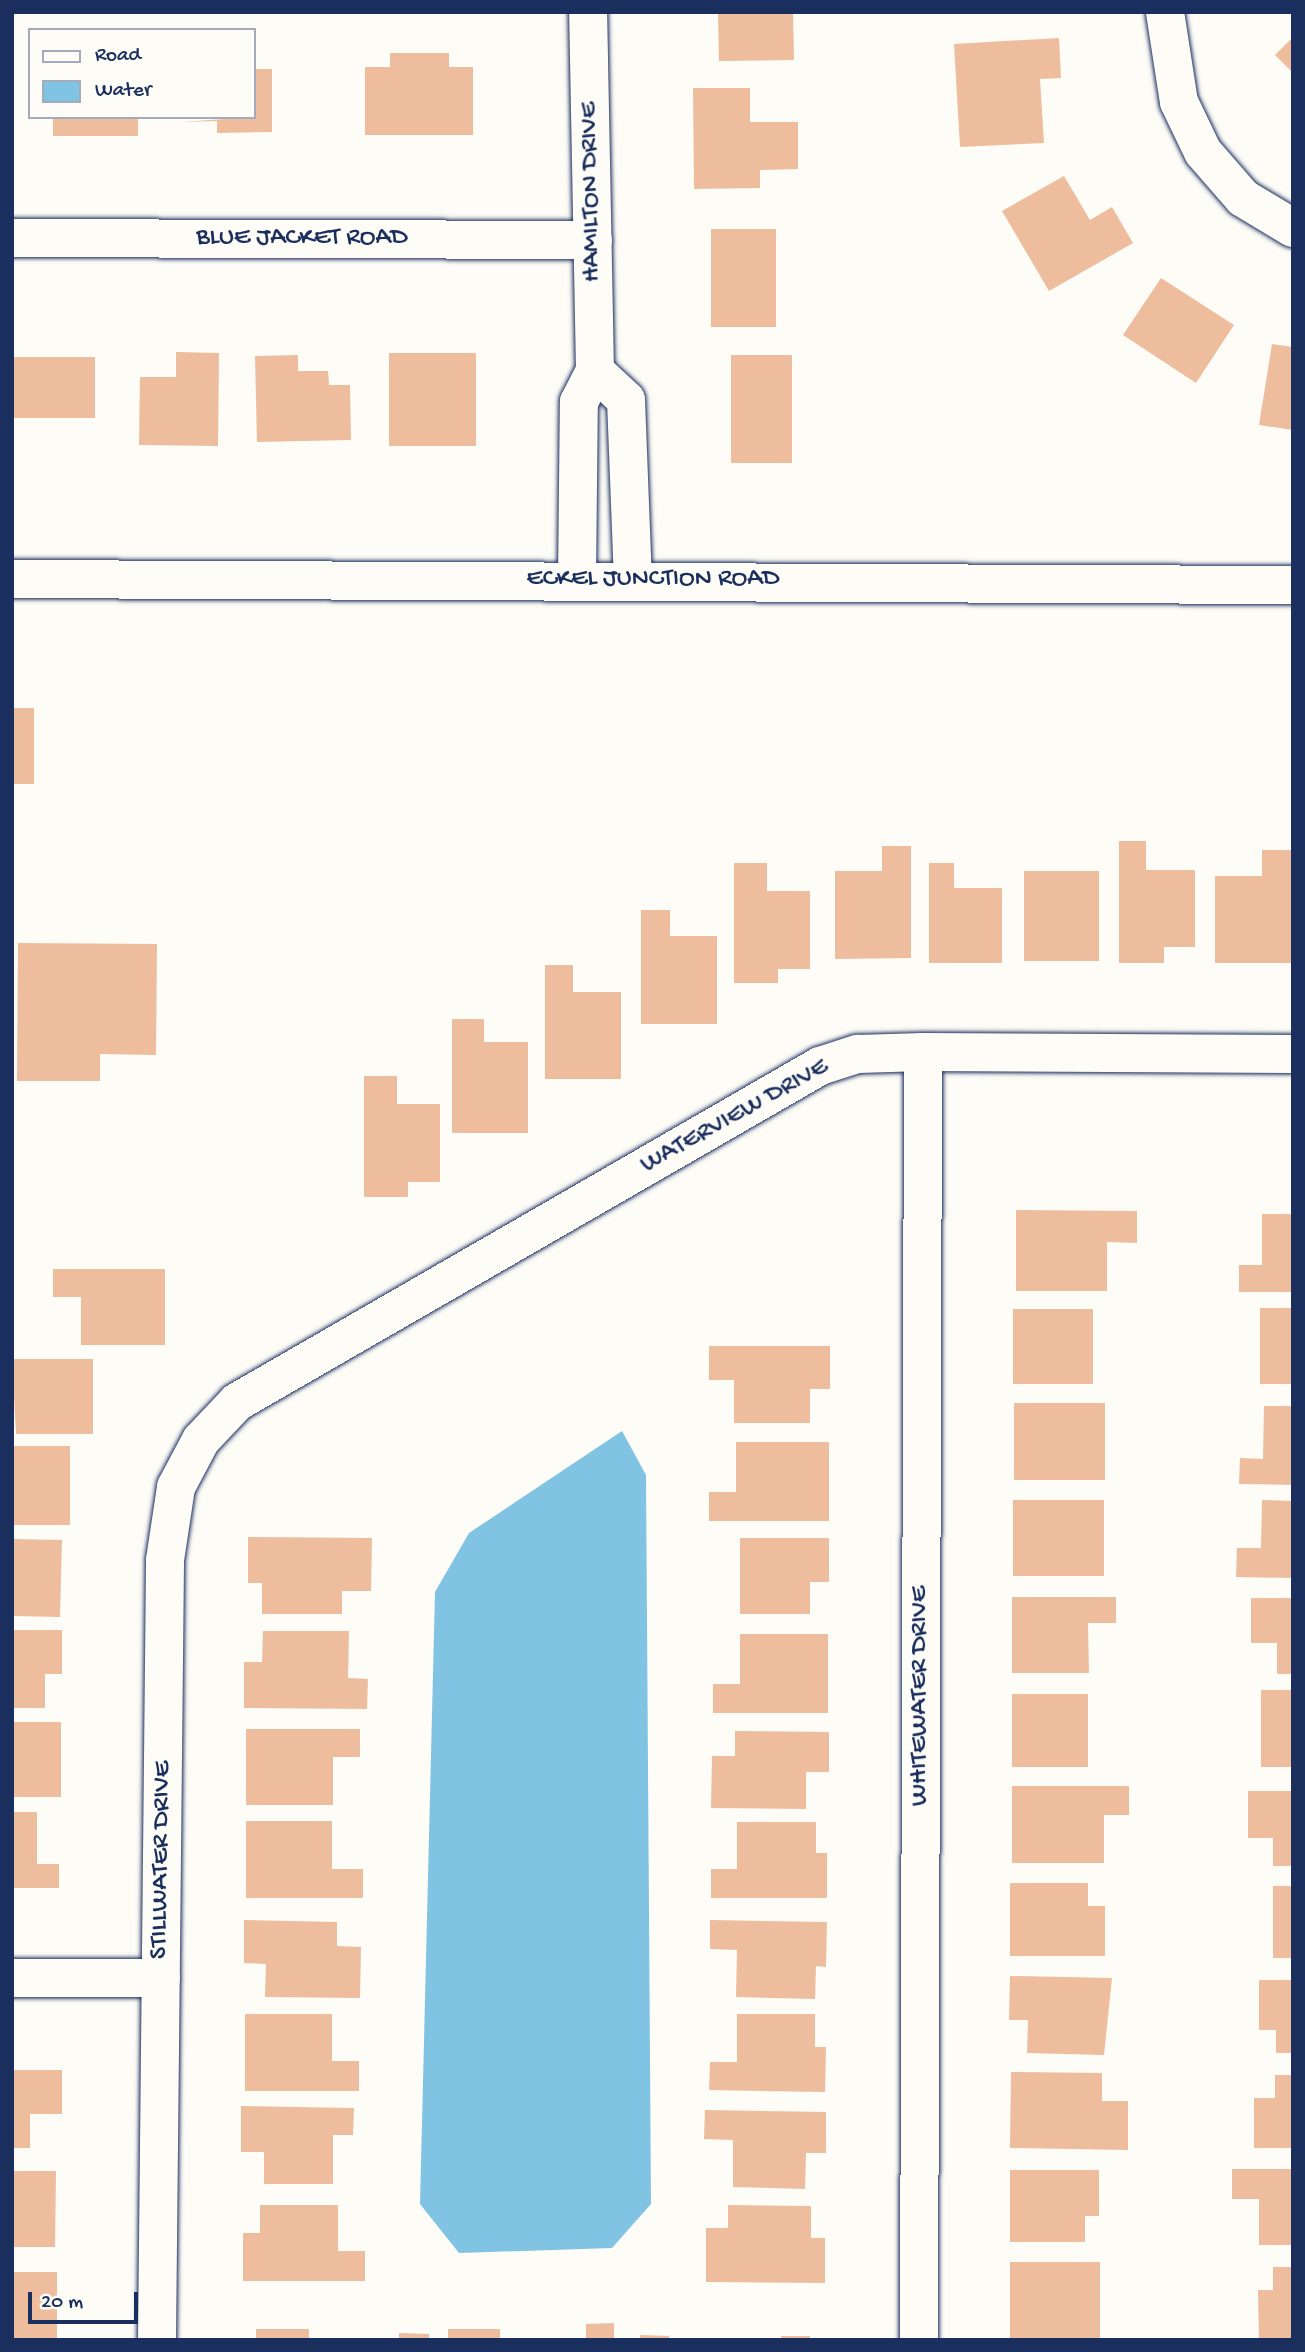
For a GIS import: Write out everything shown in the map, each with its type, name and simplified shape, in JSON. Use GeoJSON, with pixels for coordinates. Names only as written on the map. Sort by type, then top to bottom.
{"type":"FeatureCollection","features":[{"type":"Feature","properties":{"kind":"street","name":"HAMILTON DRIVE"},"geometry":{"type":"LineString","coordinates":[[577,580],[579,402],[595,371],[589,12]]}},
{"type":"Feature","properties":{"kind":"street"},"geometry":{"type":"LineString","coordinates":[[1165,12],[1180,102],[1203,152],[1243,198],[1293,228]]}},
{"type":"Feature","properties":{"kind":"street","name":"BLUE JACKET ROAD"},"geometry":{"type":"LineString","coordinates":[[12,238],[593,240]]}},
{"type":"Feature","properties":{"kind":"street"},"geometry":{"type":"LineString","coordinates":[[595,371],[626,400],[634,580]]}},
{"type":"Feature","properties":{"kind":"street","name":"ECKEL JUNCTION ROAD"},"geometry":{"type":"LineString","coordinates":[[12,579],[1293,584]]}},
{"type":"Feature","properties":{"kind":"street","name":"WATERVIEW DRIVE"},"geometry":{"type":"LineString","coordinates":[[237,1402],[820,1066],[858,1054],[923,1052],[1293,1054]]}},
{"type":"Feature","properties":{"kind":"street","name":"WHITEWATER DRIVE"},"geometry":{"type":"LineString","coordinates":[[919,2340],[923,1052]]}},
{"type":"Feature","properties":{"kind":"street","name":"STILLWATER DRIVE"},"geometry":{"type":"LineString","coordinates":[[157,2340],[165,1560],[176,1487],[201,1440],[237,1402]]}},
{"type":"Feature","properties":{"kind":"street"},"geometry":{"type":"LineString","coordinates":[[12,1978],[161,1978]]}},
{"type":"Feature","properties":{"kind":"water"},"geometry":{"type":"Polygon","coordinates":[[[622,1431],[646,1475],[651,2204],[612,2248],[459,2253],[420,2204],[435,1592],[469,1533],[622,1431]]]}},
{"type":"Feature","properties":{"kind":"building"},"geometry":{"type":"Polygon","coordinates":[[[718,12],[793,12],[794,60],[719,61],[718,12]]]}},
{"type":"Feature","properties":{"kind":"building"},"geometry":{"type":"Polygon","coordinates":[[[1293,37],[1293,73],[1275,55],[1293,37]]]}},
{"type":"Feature","properties":{"kind":"building"},"geometry":{"type":"Polygon","coordinates":[[[1059,38],[1061,78],[1040,79],[1044,143],[960,147],[954,44],[1059,38]]]}},
{"type":"Feature","properties":{"kind":"building"},"geometry":{"type":"Polygon","coordinates":[[[390,53],[449,53],[449,67],[473,67],[473,135],[365,135],[365,67],[390,67],[390,53]]]}},
{"type":"Feature","properties":{"kind":"building"},"geometry":{"type":"Polygon","coordinates":[[[256,69],[272,69],[272,132],[217,133],[217,121],[181,122],[256,119],[256,69]]]}},
{"type":"Feature","properties":{"kind":"building"},"geometry":{"type":"Polygon","coordinates":[[[693,88],[750,88],[750,122],[798,122],[798,169],[760,170],[760,188],[694,189],[693,88]]]}},
{"type":"Feature","properties":{"kind":"building"},"geometry":{"type":"Polygon","coordinates":[[[53,119],[138,119],[138,136],[53,136],[53,119]]]}},
{"type":"Feature","properties":{"kind":"building"},"geometry":{"type":"Polygon","coordinates":[[[1064,176],[1090,220],[1112,207],[1133,243],[1049,291],[1002,211],[1064,176]]]}},
{"type":"Feature","properties":{"kind":"building"},"geometry":{"type":"Polygon","coordinates":[[[711,229],[776,229],[776,327],[711,327],[711,229]]]}},
{"type":"Feature","properties":{"kind":"building"},"geometry":{"type":"Polygon","coordinates":[[[1161,278],[1234,325],[1196,383],[1123,335],[1161,278]]]}},
{"type":"Feature","properties":{"kind":"building"},"geometry":{"type":"Polygon","coordinates":[[[1272,344],[1293,347],[1293,430],[1259,425],[1272,344]]]}},
{"type":"Feature","properties":{"kind":"building"},"geometry":{"type":"Polygon","coordinates":[[[176,352],[219,353],[218,446],[139,445],[140,377],[176,377],[176,352]]]}},
{"type":"Feature","properties":{"kind":"building"},"geometry":{"type":"Polygon","coordinates":[[[389,353],[476,353],[476,446],[389,446],[389,353]]]}},
{"type":"Feature","properties":{"kind":"building"},"geometry":{"type":"Polygon","coordinates":[[[298,355],[298,371],[328,371],[329,385],[350,385],[351,440],[257,442],[255,356],[298,355]]]}},
{"type":"Feature","properties":{"kind":"building"},"geometry":{"type":"Polygon","coordinates":[[[731,355],[792,355],[792,463],[731,463],[731,355]]]}},
{"type":"Feature","properties":{"kind":"building"},"geometry":{"type":"Polygon","coordinates":[[[13,357],[95,357],[95,418],[13,418],[13,357]]]}},
{"type":"Feature","properties":{"kind":"building"},"geometry":{"type":"Polygon","coordinates":[[[12,708],[34,708],[34,784],[12,784],[12,708]]]}},
{"type":"Feature","properties":{"kind":"building"},"geometry":{"type":"Polygon","coordinates":[[[1119,841],[1146,841],[1146,870],[1195,870],[1195,947],[1164,947],[1164,963],[1119,963],[1119,841]]]}},
{"type":"Feature","properties":{"kind":"building"},"geometry":{"type":"Polygon","coordinates":[[[882,846],[911,846],[911,958],[835,959],[835,871],[882,871],[882,846]]]}},
{"type":"Feature","properties":{"kind":"building"},"geometry":{"type":"Polygon","coordinates":[[[1262,850],[1291,850],[1291,963],[1215,963],[1215,876],[1262,876],[1262,850]]]}},
{"type":"Feature","properties":{"kind":"building"},"geometry":{"type":"Polygon","coordinates":[[[734,863],[767,863],[767,891],[810,891],[810,969],[778,969],[778,983],[734,983],[734,863]]]}},
{"type":"Feature","properties":{"kind":"building"},"geometry":{"type":"Polygon","coordinates":[[[929,863],[954,863],[954,888],[1002,888],[1002,963],[929,963],[929,863]]]}},
{"type":"Feature","properties":{"kind":"building"},"geometry":{"type":"Polygon","coordinates":[[[1024,871],[1099,871],[1099,961],[1024,961],[1024,871]]]}},
{"type":"Feature","properties":{"kind":"building"},"geometry":{"type":"Polygon","coordinates":[[[641,910],[670,910],[670,936],[717,936],[717,1024],[641,1024],[641,910]]]}},
{"type":"Feature","properties":{"kind":"building"},"geometry":{"type":"Polygon","coordinates":[[[18,943],[157,944],[156,1055],[100,1054],[100,1081],[17,1081],[18,943]]]}},
{"type":"Feature","properties":{"kind":"building"},"geometry":{"type":"Polygon","coordinates":[[[545,965],[573,965],[573,992],[621,992],[621,1079],[545,1079],[545,965]]]}},
{"type":"Feature","properties":{"kind":"building"},"geometry":{"type":"Polygon","coordinates":[[[452,1019],[484,1019],[484,1042],[528,1042],[528,1133],[452,1133],[452,1019]]]}},
{"type":"Feature","properties":{"kind":"building"},"geometry":{"type":"Polygon","coordinates":[[[364,1076],[397,1076],[397,1104],[440,1104],[440,1182],[408,1182],[408,1197],[364,1197],[364,1076]]]}},
{"type":"Feature","properties":{"kind":"building"},"geometry":{"type":"Polygon","coordinates":[[[1016,1210],[1137,1211],[1137,1243],[1107,1242],[1107,1291],[1016,1291],[1016,1210]]]}},
{"type":"Feature","properties":{"kind":"building"},"geometry":{"type":"Polygon","coordinates":[[[1262,1214],[1293,1214],[1293,1292],[1239,1292],[1239,1265],[1262,1265],[1262,1214]]]}},
{"type":"Feature","properties":{"kind":"building"},"geometry":{"type":"Polygon","coordinates":[[[53,1269],[165,1269],[165,1345],[81,1345],[81,1297],[53,1297],[53,1269]]]}},
{"type":"Feature","properties":{"kind":"building"},"geometry":{"type":"Polygon","coordinates":[[[1260,1308],[1293,1308],[1293,1384],[1260,1384],[1260,1308]]]}},
{"type":"Feature","properties":{"kind":"building"},"geometry":{"type":"Polygon","coordinates":[[[1013,1309],[1093,1309],[1093,1384],[1013,1384],[1013,1309]]]}},
{"type":"Feature","properties":{"kind":"building"},"geometry":{"type":"Polygon","coordinates":[[[709,1346],[830,1346],[830,1389],[810,1389],[810,1423],[734,1423],[734,1380],[709,1380],[709,1346]]]}},
{"type":"Feature","properties":{"kind":"building"},"geometry":{"type":"Polygon","coordinates":[[[12,1359],[93,1359],[93,1434],[16,1434],[12,1359]]]}},
{"type":"Feature","properties":{"kind":"building"},"geometry":{"type":"Polygon","coordinates":[[[1014,1403],[1105,1403],[1105,1480],[1014,1480],[1014,1403]]]}},
{"type":"Feature","properties":{"kind":"building"},"geometry":{"type":"Polygon","coordinates":[[[1264,1406],[1293,1406],[1293,1485],[1239,1484],[1240,1458],[1263,1459],[1264,1406]]]}},
{"type":"Feature","properties":{"kind":"building"},"geometry":{"type":"Polygon","coordinates":[[[736,1442],[829,1442],[829,1521],[709,1521],[709,1492],[736,1492],[736,1442]]]}},
{"type":"Feature","properties":{"kind":"building"},"geometry":{"type":"Polygon","coordinates":[[[12,1446],[70,1446],[70,1525],[12,1525],[12,1446]]]}},
{"type":"Feature","properties":{"kind":"building"},"geometry":{"type":"Polygon","coordinates":[[[1013,1500],[1104,1500],[1104,1576],[1013,1576],[1013,1500]]]}},
{"type":"Feature","properties":{"kind":"building"},"geometry":{"type":"Polygon","coordinates":[[[1262,1500],[1293,1501],[1293,1578],[1236,1577],[1237,1548],[1261,1548],[1262,1500]]]}},
{"type":"Feature","properties":{"kind":"building"},"geometry":{"type":"Polygon","coordinates":[[[248,1537],[372,1538],[371,1591],[342,1591],[342,1614],[262,1614],[262,1583],[248,1583],[248,1537]]]}},
{"type":"Feature","properties":{"kind":"building"},"geometry":{"type":"Polygon","coordinates":[[[740,1538],[829,1538],[829,1582],[810,1582],[810,1614],[740,1614],[740,1538]]]}},
{"type":"Feature","properties":{"kind":"building"},"geometry":{"type":"Polygon","coordinates":[[[12,1539],[62,1540],[60,1617],[12,1616],[12,1539]]]}},
{"type":"Feature","properties":{"kind":"building"},"geometry":{"type":"Polygon","coordinates":[[[1012,1597],[1116,1597],[1116,1623],[1088,1623],[1089,1673],[1012,1673],[1012,1597]]]}},
{"type":"Feature","properties":{"kind":"building"},"geometry":{"type":"Polygon","coordinates":[[[1251,1598],[1293,1598],[1293,1674],[1277,1674],[1277,1643],[1251,1643],[1251,1598]]]}},
{"type":"Feature","properties":{"kind":"building"},"geometry":{"type":"Polygon","coordinates":[[[12,1630],[62,1630],[62,1674],[45,1674],[45,1708],[12,1708],[12,1630]]]}},
{"type":"Feature","properties":{"kind":"building"},"geometry":{"type":"Polygon","coordinates":[[[263,1631],[349,1631],[348,1678],[368,1679],[367,1709],[244,1708],[244,1662],[262,1662],[263,1631]]]}},
{"type":"Feature","properties":{"kind":"building"},"geometry":{"type":"Polygon","coordinates":[[[740,1634],[828,1634],[828,1713],[713,1713],[713,1684],[740,1684],[740,1634]]]}},
{"type":"Feature","properties":{"kind":"building"},"geometry":{"type":"Polygon","coordinates":[[[1261,1690],[1293,1690],[1293,1767],[1261,1767],[1261,1690]]]}},
{"type":"Feature","properties":{"kind":"building"},"geometry":{"type":"Polygon","coordinates":[[[1012,1694],[1088,1694],[1088,1767],[1012,1767],[1012,1694]]]}},
{"type":"Feature","properties":{"kind":"building"},"geometry":{"type":"Polygon","coordinates":[[[12,1722],[61,1722],[61,1797],[12,1797],[12,1722]]]}},
{"type":"Feature","properties":{"kind":"building"},"geometry":{"type":"Polygon","coordinates":[[[246,1729],[360,1729],[360,1757],[333,1757],[333,1805],[246,1805],[246,1729]]]}},
{"type":"Feature","properties":{"kind":"building"},"geometry":{"type":"Polygon","coordinates":[[[735,1731],[829,1732],[829,1772],[806,1772],[806,1809],[711,1808],[712,1756],[735,1756],[735,1731]]]}},
{"type":"Feature","properties":{"kind":"building"},"geometry":{"type":"Polygon","coordinates":[[[1012,1786],[1129,1786],[1129,1815],[1104,1815],[1104,1863],[1012,1863],[1012,1786]]]}},
{"type":"Feature","properties":{"kind":"building"},"geometry":{"type":"Polygon","coordinates":[[[1248,1791],[1293,1791],[1293,1866],[1273,1866],[1273,1838],[1248,1838],[1248,1791]]]}},
{"type":"Feature","properties":{"kind":"building"},"geometry":{"type":"Polygon","coordinates":[[[12,1812],[37,1812],[37,1864],[59,1864],[59,1888],[12,1888],[12,1812]]]}},
{"type":"Feature","properties":{"kind":"building"},"geometry":{"type":"Polygon","coordinates":[[[246,1821],[332,1821],[332,1869],[363,1869],[363,1898],[246,1898],[246,1821]]]}},
{"type":"Feature","properties":{"kind":"building"},"geometry":{"type":"Polygon","coordinates":[[[737,1822],[816,1822],[816,1853],[827,1853],[827,1898],[711,1898],[711,1869],[737,1869],[737,1822]]]}},
{"type":"Feature","properties":{"kind":"building"},"geometry":{"type":"Polygon","coordinates":[[[1010,1883],[1088,1883],[1088,1906],[1105,1906],[1105,1956],[1010,1956],[1010,1883]]]}},
{"type":"Feature","properties":{"kind":"building"},"geometry":{"type":"Polygon","coordinates":[[[1273,1886],[1293,1886],[1293,1958],[1273,1958],[1273,1886]]]}},
{"type":"Feature","properties":{"kind":"building"},"geometry":{"type":"Polygon","coordinates":[[[244,1920],[337,1922],[337,1946],[361,1947],[360,1998],[265,1997],[266,1964],[244,1963],[244,1920]]]}},
{"type":"Feature","properties":{"kind":"building"},"geometry":{"type":"Polygon","coordinates":[[[710,1920],[827,1922],[826,1967],[816,1966],[815,1999],[736,1997],[737,1950],[710,1949],[710,1920]]]}},
{"type":"Feature","properties":{"kind":"building"},"geometry":{"type":"Polygon","coordinates":[[[1010,1976],[1112,1978],[1104,2055],[1027,2053],[1028,2020],[1009,2020],[1010,1976]]]}},
{"type":"Feature","properties":{"kind":"building"},"geometry":{"type":"Polygon","coordinates":[[[1259,1980],[1293,1980],[1293,2053],[1276,2053],[1276,2030],[1259,2030],[1259,1980]]]}},
{"type":"Feature","properties":{"kind":"building"},"geometry":{"type":"Polygon","coordinates":[[[245,2014],[332,2014],[332,2061],[359,2061],[359,2091],[245,2091],[245,2014]]]}},
{"type":"Feature","properties":{"kind":"building"},"geometry":{"type":"Polygon","coordinates":[[[737,2014],[815,2014],[815,2047],[826,2047],[825,2092],[709,2090],[710,2062],[737,2062],[737,2014]]]}},
{"type":"Feature","properties":{"kind":"building"},"geometry":{"type":"Polygon","coordinates":[[[12,2070],[62,2070],[62,2114],[30,2114],[30,2148],[12,2148],[12,2070]]]}},
{"type":"Feature","properties":{"kind":"building"},"geometry":{"type":"Polygon","coordinates":[[[1011,2072],[1102,2073],[1102,2101],[1128,2101],[1128,2150],[1010,2148],[1011,2072]]]}},
{"type":"Feature","properties":{"kind":"building"},"geometry":{"type":"Polygon","coordinates":[[[1275,2075],[1293,2075],[1293,2148],[1254,2148],[1254,2098],[1275,2098],[1275,2075]]]}},
{"type":"Feature","properties":{"kind":"building"},"geometry":{"type":"Polygon","coordinates":[[[241,2106],[354,2108],[353,2135],[333,2135],[333,2184],[264,2184],[264,2152],[241,2152],[241,2106]]]}},
{"type":"Feature","properties":{"kind":"building"},"geometry":{"type":"Polygon","coordinates":[[[705,2110],[826,2112],[826,2153],[806,2153],[805,2189],[733,2187],[733,2140],[704,2139],[705,2110]]]}},
{"type":"Feature","properties":{"kind":"building"},"geometry":{"type":"Polygon","coordinates":[[[1232,2169],[1293,2169],[1293,2245],[1259,2245],[1259,2199],[1232,2199],[1232,2169]]]}},
{"type":"Feature","properties":{"kind":"building"},"geometry":{"type":"Polygon","coordinates":[[[1010,2170],[1099,2170],[1099,2216],[1085,2216],[1085,2242],[1010,2242],[1010,2170]]]}},
{"type":"Feature","properties":{"kind":"building"},"geometry":{"type":"Polygon","coordinates":[[[12,2171],[56,2171],[55,2247],[12,2247],[12,2171]]]}},
{"type":"Feature","properties":{"kind":"building"},"geometry":{"type":"Polygon","coordinates":[[[260,2205],[338,2205],[338,2251],[365,2251],[365,2281],[243,2281],[243,2233],[260,2233],[260,2205]]]}},
{"type":"Feature","properties":{"kind":"building"},"geometry":{"type":"Polygon","coordinates":[[[728,2205],[811,2206],[811,2238],[825,2238],[825,2283],[706,2282],[706,2228],[728,2228],[728,2205]]]}},
{"type":"Feature","properties":{"kind":"building"},"geometry":{"type":"Polygon","coordinates":[[[1010,2262],[1100,2262],[1100,2340],[1010,2340],[1010,2262]]]}},
{"type":"Feature","properties":{"kind":"building"},"geometry":{"type":"Polygon","coordinates":[[[1273,2267],[1293,2267],[1293,2340],[1259,2340],[1258,2290],[1273,2290],[1273,2267]]]}},
{"type":"Feature","properties":{"kind":"building"},"geometry":{"type":"Polygon","coordinates":[[[12,2272],[57,2272],[57,2340],[12,2340],[12,2272]]]}},
{"type":"Feature","properties":{"kind":"building"},"geometry":{"type":"Polygon","coordinates":[[[614,2323],[614,2340],[586,2340],[586,2324],[614,2323]]]}},
{"type":"Feature","properties":{"kind":"building"},"geometry":{"type":"Polygon","coordinates":[[[256,2329],[309,2329],[309,2340],[256,2340],[256,2329]]]}},
{"type":"Feature","properties":{"kind":"building"},"geometry":{"type":"Polygon","coordinates":[[[448,2329],[500,2329],[500,2340],[448,2340],[448,2329]]]}},
{"type":"Feature","properties":{"kind":"building"},"geometry":{"type":"Polygon","coordinates":[[[399,2333],[429,2334],[429,2340],[399,2340],[399,2333]]]}},
{"type":"Feature","properties":{"kind":"building"},"geometry":{"type":"Polygon","coordinates":[[[640,2335],[669,2336],[669,2340],[640,2340],[640,2335]]]}},
{"type":"Feature","properties":{"kind":"building"},"geometry":{"type":"Polygon","coordinates":[[[781,2336],[810,2336],[810,2340],[781,2340],[781,2336]]]}}]}
